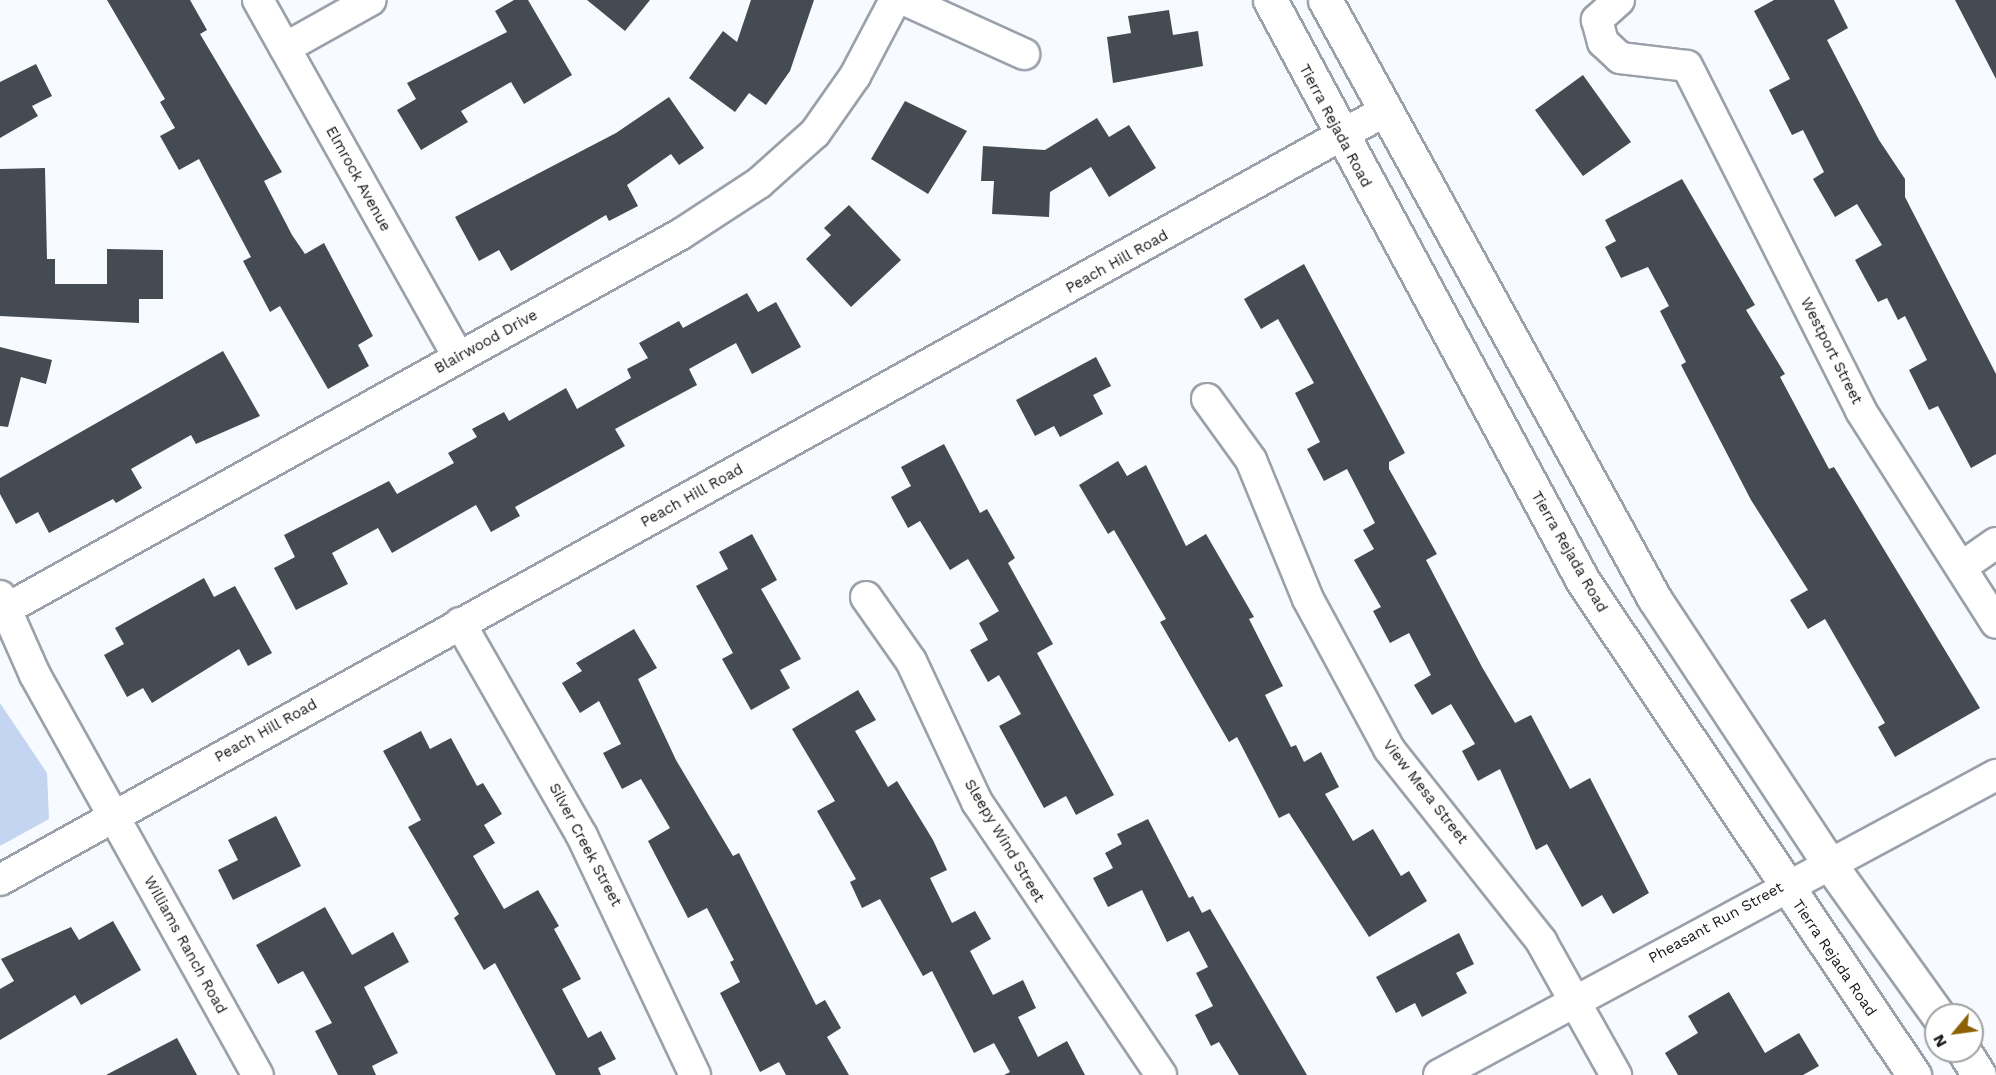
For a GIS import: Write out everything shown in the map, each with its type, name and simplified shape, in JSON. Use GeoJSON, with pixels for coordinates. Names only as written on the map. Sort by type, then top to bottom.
{"type":"FeatureCollection","features":[{"type":"Feature","properties":{"kind":"main road","name":"Tierra Rejada Road"},"geometry":{"type":"LineString","coordinates":[[1270,0],[1340,138],[1583,581],[1784,885],[1914,1075]]}},
{"type":"Feature","properties":{"kind":"main road"},"geometry":{"type":"LineString","coordinates":[[1325,0],[1383,112],[1654,598],[1828,863],[1929,1003]]}},
{"type":"Feature","properties":{"kind":"street","name":"Elmrock Avenue"},"geometry":{"type":"LineString","coordinates":[[258,0],[458,357]]}},
{"type":"Feature","properties":{"kind":"street"},"geometry":{"type":"LineString","coordinates":[[285,48],[371,0]]}},
{"type":"Feature","properties":{"kind":"street","name":"Blairwood Drive"},"geometry":{"type":"LineString","coordinates":[[4,602],[681,234],[759,183],[814,133],[855,76],[895,0]]}},
{"type":"Feature","properties":{"kind":"street"},"geometry":{"type":"LineString","coordinates":[[905,0],[1024,54]]}},
{"type":"Feature","properties":{"kind":"street","name":"Westport Street"},"geometry":{"type":"LineString","coordinates":[[1619,0],[1597,20],[1604,42],[1620,58],[1687,66],[1861,411],[1963,566],[1996,623]]}},
{"type":"Feature","properties":{"kind":"street","name":"Peach Hill Road"},"geometry":{"type":"LineString","coordinates":[[0,880],[460,622],[1340,138],[1383,112]]}},
{"type":"Feature","properties":{"kind":"street","name":"View Mesa Street"},"geometry":{"type":"LineString","coordinates":[[1207,399],[1251,460],[1308,599],[1389,749],[1541,941],[1571,1002],[1616,1075]]}},
{"type":"Feature","properties":{"kind":"street"},"geometry":{"type":"LineString","coordinates":[[1963,566],[1996,543]]}},
{"type":"Feature","properties":{"kind":"street","name":"Sleepy Wind Street"},"geometry":{"type":"LineString","coordinates":[[866,597],[911,661],[977,802],[1161,1075]]}},
{"type":"Feature","properties":{"kind":"street","name":"Williams Ranch Road"},"geometry":{"type":"LineString","coordinates":[[4,602],[35,675],[258,1075]]}},
{"type":"Feature","properties":{"kind":"street","name":"Silver Creek Street"},"geometry":{"type":"LineString","coordinates":[[460,622],[604,878],[695,1075]]}},
{"type":"Feature","properties":{"kind":"street","name":"Pheasant Run Street"},"geometry":{"type":"LineString","coordinates":[[1439,1075],[1784,885],[1996,775]]}},
{"type":"Feature","properties":{"kind":"shaded area"},"geometry":{"type":"Polygon","coordinates":[[[0,703],[47,773],[49,819],[0,846],[0,703]]]}},
{"type":"Feature","properties":{"kind":"building"},"geometry":{"type":"Polygon","coordinates":[[[107,0],[190,0],[207,30],[200,34],[282,172],[264,181],[292,235],[305,254],[324,243],[373,336],[358,345],[369,366],[328,389],[280,306],[270,312],[243,261],[251,257],[199,159],[179,170],[160,136],[175,128],[160,102],[165,99],[107,0]]]}},
{"type":"Feature","properties":{"kind":"building"},"geometry":{"type":"Polygon","coordinates":[[[514,0],[528,0],[572,75],[524,104],[511,82],[461,111],[468,122],[421,150],[397,110],[416,99],[407,83],[507,32],[495,11],[514,0]]]}},
{"type":"Feature","properties":{"kind":"building"},"geometry":{"type":"Polygon","coordinates":[[[587,0],[650,0],[625,31],[587,0]]]}},
{"type":"Feature","properties":{"kind":"building"},"geometry":{"type":"Polygon","coordinates":[[[751,0],[814,0],[790,71],[766,105],[749,93],[735,112],[689,78],[723,31],[737,42],[751,0]]]}},
{"type":"Feature","properties":{"kind":"building"},"geometry":{"type":"Polygon","coordinates":[[[1774,0],[1834,0],[1848,28],[1827,40],[1879,140],[1905,179],[1905,197],[1996,374],[1996,454],[1971,468],[1938,406],[1929,410],[1909,370],[1927,360],[1905,316],[1898,320],[1887,298],[1878,302],[1855,260],[1882,245],[1857,204],[1835,217],[1813,179],[1824,172],[1803,130],[1792,135],[1769,90],[1790,79],[1754,11],[1774,0]]]}},
{"type":"Feature","properties":{"kind":"building"},"geometry":{"type":"Polygon","coordinates":[[[1955,0],[1996,0],[1996,79],[1955,0]]]}},
{"type":"Feature","properties":{"kind":"building"},"geometry":{"type":"Polygon","coordinates":[[[1169,10],[1173,35],[1198,31],[1203,66],[1113,83],[1107,37],[1131,33],[1128,16],[1169,10]]]}},
{"type":"Feature","properties":{"kind":"building"},"geometry":{"type":"Polygon","coordinates":[[[36,64],[52,96],[32,106],[38,116],[0,138],[0,82],[36,64]]]}},
{"type":"Feature","properties":{"kind":"building"},"geometry":{"type":"Polygon","coordinates":[[[1583,75],[1631,142],[1583,176],[1535,110],[1583,75]]]}},
{"type":"Feature","properties":{"kind":"building"},"geometry":{"type":"Polygon","coordinates":[[[669,97],[704,148],[679,165],[671,154],[627,185],[638,206],[609,221],[606,215],[511,271],[499,250],[479,261],[455,217],[616,133],[669,97]]]}},
{"type":"Feature","properties":{"kind":"building"},"geometry":{"type":"Polygon","coordinates":[[[905,101],[967,131],[928,194],[871,159],[905,101]]]}},
{"type":"Feature","properties":{"kind":"building"},"geometry":{"type":"Polygon","coordinates":[[[1097,118],[1109,137],[1129,125],[1156,168],[1109,197],[1091,167],[1050,192],[1049,217],[992,214],[994,181],[981,181],[983,146],[1045,150],[1097,118]]]}},
{"type":"Feature","properties":{"kind":"building"},"geometry":{"type":"Polygon","coordinates":[[[45,168],[47,259],[55,259],[55,284],[107,284],[107,249],[163,250],[163,299],[139,299],[139,323],[0,316],[0,169],[45,168]]]}},
{"type":"Feature","properties":{"kind":"building"},"geometry":{"type":"Polygon","coordinates":[[[1682,179],[1755,305],[1746,310],[1785,374],[1780,377],[1829,469],[1834,467],[1980,708],[1895,757],[1878,727],[1885,723],[1825,619],[1808,629],[1790,600],[1808,590],[1751,500],[1681,365],[1686,362],[1660,311],[1669,306],[1648,267],[1621,278],[1605,247],[1616,241],[1605,220],[1682,179]]]}},
{"type":"Feature","properties":{"kind":"building"},"geometry":{"type":"Polygon","coordinates":[[[849,205],[901,260],[851,307],[806,259],[831,235],[824,228],[849,205]]]}},
{"type":"Feature","properties":{"kind":"building"},"geometry":{"type":"Polygon","coordinates":[[[1304,264],[1405,453],[1389,462],[1389,469],[1437,554],[1426,560],[1482,667],[1515,723],[1531,715],[1570,789],[1590,778],[1649,893],[1613,914],[1602,895],[1582,907],[1547,844],[1536,850],[1500,769],[1478,781],[1462,751],[1475,744],[1451,704],[1432,715],[1414,685],[1431,675],[1409,633],[1390,643],[1373,611],[1381,607],[1354,560],[1374,549],[1363,530],[1375,523],[1347,469],[1324,481],[1307,449],[1320,442],[1295,393],[1314,383],[1278,319],[1261,329],[1244,299],[1304,264]]]}},
{"type":"Feature","properties":{"kind":"building"},"geometry":{"type":"Polygon","coordinates":[[[747,293],[758,312],[776,302],[801,347],[752,374],[736,343],[689,369],[697,385],[615,429],[625,446],[515,507],[520,516],[491,532],[476,505],[392,553],[378,528],[332,553],[348,584],[296,610],[274,568],[295,557],[284,535],[389,481],[397,494],[454,463],[448,453],[477,437],[472,429],[504,412],[509,421],[566,388],[577,409],[631,378],[627,369],[648,358],[639,343],[679,321],[683,328],[747,293]]]}},
{"type":"Feature","properties":{"kind":"building"},"geometry":{"type":"Polygon","coordinates":[[[0,347],[52,360],[46,384],[21,377],[8,427],[0,426],[0,347]]]}},
{"type":"Feature","properties":{"kind":"building"},"geometry":{"type":"Polygon","coordinates":[[[223,351],[260,416],[196,444],[191,435],[131,469],[142,488],[116,503],[113,499],[49,533],[38,512],[16,524],[0,494],[0,478],[223,351]]]}},
{"type":"Feature","properties":{"kind":"building"},"geometry":{"type":"Polygon","coordinates":[[[1096,357],[1111,386],[1093,395],[1103,414],[1060,437],[1054,426],[1035,436],[1016,400],[1096,357]]]}},
{"type":"Feature","properties":{"kind":"building"},"geometry":{"type":"Polygon","coordinates":[[[944,444],[980,513],[987,509],[1015,558],[1008,563],[1053,644],[1037,653],[1114,795],[1076,815],[1066,796],[1044,808],[999,726],[1021,714],[999,675],[988,682],[970,650],[988,640],[979,623],[999,611],[968,559],[950,570],[920,521],[908,528],[891,497],[911,486],[901,467],[944,444]]]}},
{"type":"Feature","properties":{"kind":"building"},"geometry":{"type":"Polygon","coordinates":[[[1118,461],[1127,476],[1146,465],[1186,546],[1206,534],[1254,617],[1249,619],[1283,686],[1265,695],[1291,747],[1296,745],[1304,762],[1321,752],[1339,787],[1325,794],[1353,841],[1373,829],[1401,876],[1409,871],[1427,901],[1369,937],[1289,813],[1279,818],[1237,737],[1229,742],[1160,622],[1166,619],[1114,530],[1108,534],[1079,485],[1118,461]]]}},
{"type":"Feature","properties":{"kind":"building"},"geometry":{"type":"Polygon","coordinates":[[[752,534],[777,580],[761,589],[801,659],[780,670],[790,688],[751,710],[722,659],[733,653],[696,586],[728,569],[719,552],[752,534]]]}},
{"type":"Feature","properties":{"kind":"building"},"geometry":{"type":"Polygon","coordinates":[[[204,578],[214,597],[235,586],[272,653],[248,666],[239,649],[152,703],[143,688],[127,697],[104,655],[124,644],[115,628],[204,578]]]}},
{"type":"Feature","properties":{"kind":"building"},"geometry":{"type":"Polygon","coordinates":[[[634,629],[657,668],[638,679],[676,760],[733,856],[739,853],[816,1005],[825,1000],[841,1028],[827,1037],[849,1075],[786,1075],[779,1062],[760,1072],[720,993],[740,982],[730,962],[734,960],[707,908],[688,918],[648,841],[670,828],[641,779],[622,789],[603,753],[621,744],[599,701],[580,713],[562,683],[582,671],[576,663],[634,629]]]}},
{"type":"Feature","properties":{"kind":"building"},"geometry":{"type":"Polygon","coordinates":[[[858,690],[876,720],[855,731],[888,787],[897,781],[933,840],[947,870],[930,878],[952,923],[975,911],[991,939],[970,951],[993,995],[1023,980],[1036,1008],[1018,1017],[1038,1057],[1067,1041],[1085,1075],[1004,1075],[1010,1072],[994,1043],[974,1053],[932,971],[923,976],[880,899],[862,908],[850,882],[856,879],[817,811],[835,801],[792,729],[858,690]]]}},
{"type":"Feature","properties":{"kind":"building"},"geometry":{"type":"Polygon","coordinates":[[[421,731],[430,749],[451,738],[477,786],[483,783],[502,814],[484,825],[495,843],[473,856],[504,909],[538,890],[559,926],[554,929],[581,979],[562,989],[588,1038],[601,1031],[616,1059],[598,1068],[601,1075],[556,1075],[495,963],[484,970],[454,918],[459,914],[408,827],[421,820],[383,751],[421,731]]]}},
{"type":"Feature","properties":{"kind":"building"},"geometry":{"type":"Polygon","coordinates":[[[276,816],[301,866],[233,900],[218,870],[238,860],[228,840],[276,816]]]}},
{"type":"Feature","properties":{"kind":"building"},"geometry":{"type":"Polygon","coordinates":[[[1148,819],[1189,898],[1193,896],[1202,913],[1210,909],[1307,1075],[1239,1075],[1219,1042],[1211,1046],[1195,1015],[1213,1006],[1196,973],[1208,967],[1189,931],[1167,942],[1142,890],[1108,907],[1093,878],[1113,868],[1105,853],[1122,844],[1117,834],[1148,819]]]}},
{"type":"Feature","properties":{"kind":"building"},"geometry":{"type":"Polygon","coordinates":[[[325,907],[352,955],[393,932],[409,962],[364,987],[398,1053],[372,1066],[376,1075],[338,1075],[315,1031],[332,1023],[303,971],[278,984],[256,945],[325,907]]]}},
{"type":"Feature","properties":{"kind":"building"},"geometry":{"type":"Polygon","coordinates":[[[113,921],[141,970],[81,1005],[75,995],[0,1040],[0,989],[14,981],[1,959],[71,927],[79,940],[113,921]]]}},
{"type":"Feature","properties":{"kind":"building"},"geometry":{"type":"Polygon","coordinates":[[[1459,933],[1474,964],[1456,973],[1467,993],[1422,1017],[1415,1003],[1396,1013],[1376,977],[1459,933]]]}},
{"type":"Feature","properties":{"kind":"building"},"geometry":{"type":"Polygon","coordinates":[[[1729,992],[1765,1053],[1799,1033],[1819,1066],[1803,1075],[1678,1075],[1665,1053],[1698,1033],[1688,1016],[1729,992]]]}},
{"type":"Feature","properties":{"kind":"building"},"geometry":{"type":"Polygon","coordinates":[[[177,1038],[197,1075],[106,1075],[177,1038]]]}}]}
